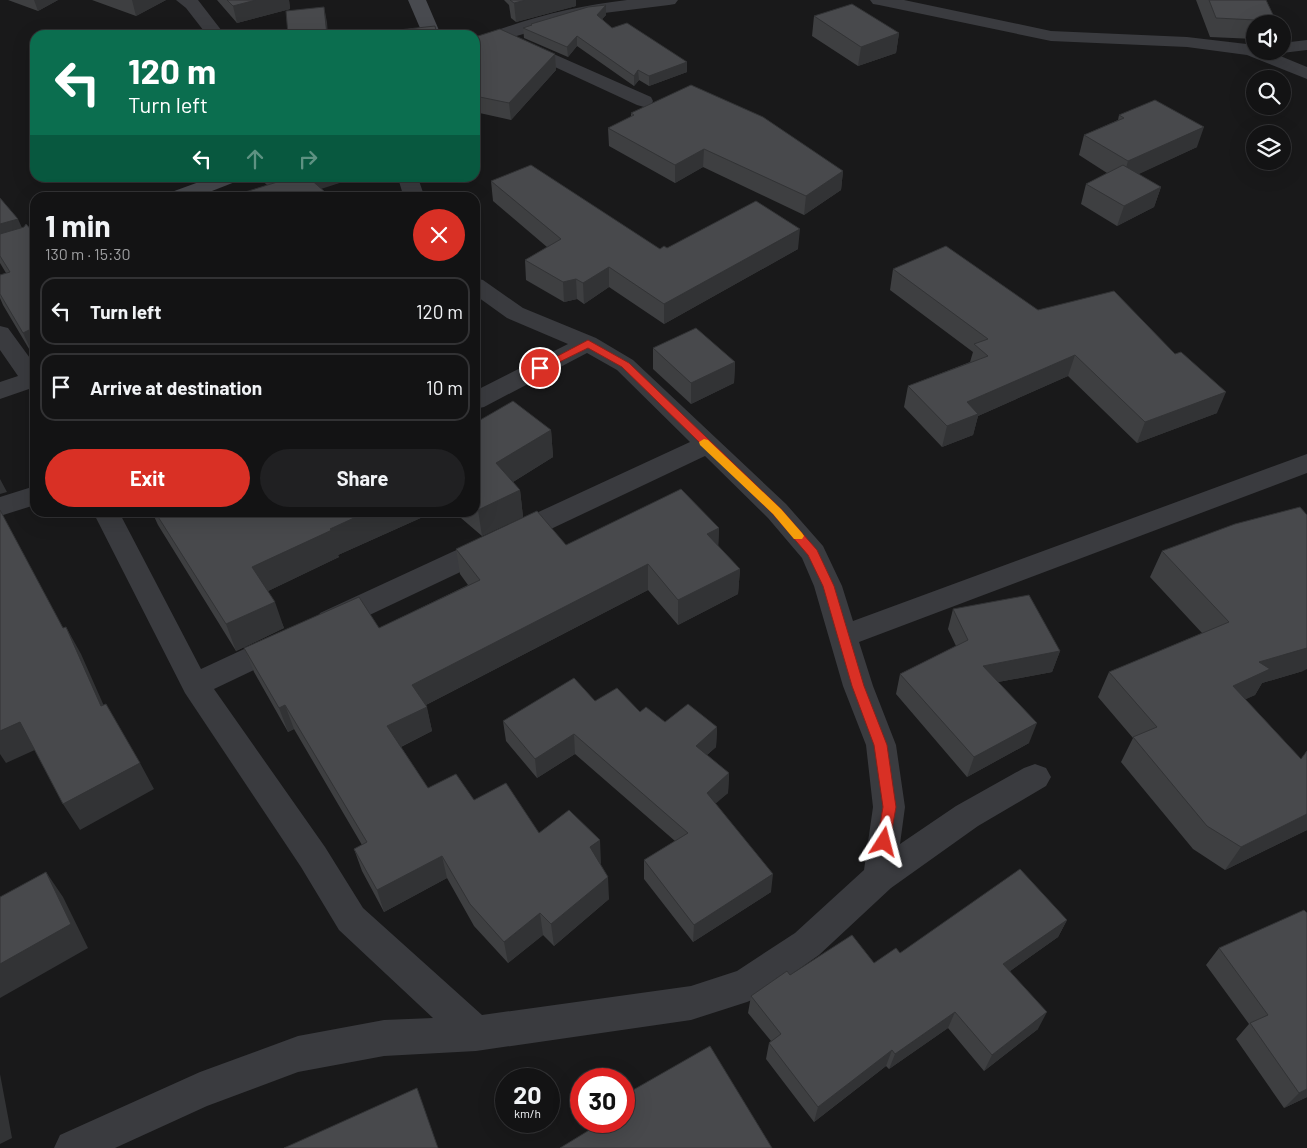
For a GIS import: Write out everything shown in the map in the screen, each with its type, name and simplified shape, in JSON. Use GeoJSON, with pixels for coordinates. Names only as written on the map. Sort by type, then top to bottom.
{"type":"FeatureCollection","features":[{"type":"Feature","properties":{"kind":"street"},"geometry":{"type":"LineString","coordinates":[[185,0],[192,4],[212,30]]}},
{"type":"Feature","properties":{"kind":"street"},"geometry":{"type":"LineString","coordinates":[[417,0],[430,30]]}},
{"type":"Feature","properties":{"kind":"street"},"geometry":{"type":"LineString","coordinates":[[480,44],[500,36],[587,10],[609,0]]}},
{"type":"Feature","properties":{"kind":"street"},"geometry":{"type":"LineString","coordinates":[[587,10],[669,0]]}},
{"type":"Feature","properties":{"kind":"street"},"geometry":{"type":"LineString","coordinates":[[879,0],[1052,36],[1187,42],[1246,50]]}},
{"type":"Feature","properties":{"kind":"street"},"geometry":{"type":"LineString","coordinates":[[500,36],[644,102]]}},
{"type":"Feature","properties":{"kind":"street"},"geometry":{"type":"LineString","coordinates":[[1291,47],[1307,45]]}},
{"type":"Feature","properties":{"kind":"street"},"geometry":{"type":"LineString","coordinates":[[1277,60],[1307,72]]}},
{"type":"Feature","properties":{"kind":"street"},"geometry":{"type":"LineString","coordinates":[[190,192],[217,182]]}},
{"type":"Feature","properties":{"kind":"street"},"geometry":{"type":"LineString","coordinates":[[480,288],[515,313],[588,344],[626,365],[706,445],[777,511],[813,553],[828,586],[858,686],[881,745],[889,807],[879,877]]}},
{"type":"Feature","properties":{"kind":"street"},"geometry":{"type":"LineString","coordinates":[[0,333],[30,375]]}},
{"type":"Feature","properties":{"kind":"street"},"geometry":{"type":"LineString","coordinates":[[480,398],[588,344]]}},
{"type":"Feature","properties":{"kind":"street"},"geometry":{"type":"LineString","coordinates":[[0,391],[30,382]]}},
{"type":"Feature","properties":{"kind":"street"},"geometry":{"type":"LineString","coordinates":[[195,685],[706,445]]}},
{"type":"Feature","properties":{"kind":"street"},"geometry":{"type":"LineString","coordinates":[[844,636],[1307,463]]}},
{"type":"Feature","properties":{"kind":"street"},"geometry":{"type":"LineString","coordinates":[[0,508],[30,497]]}},
{"type":"Feature","properties":{"kind":"street"},"geometry":{"type":"LineString","coordinates":[[109,517],[195,685],[313,858],[351,919],[476,1033]]}},
{"type":"Feature","properties":{"kind":"street"},"geometry":{"type":"LineString","coordinates":[[73,1148],[200,1090],[298,1054],[384,1038],[476,1033],[691,1003],[747,985],[808,944],[879,877],[967,816],[1035,777]]}},
{"type":"Feature","properties":{"kind":"building"},"geometry":{"type":"Polygon","coordinates":[[[227,0],[256,0],[233,6],[227,0]]]}},
{"type":"Feature","properties":{"kind":"building"},"geometry":{"type":"Polygon","coordinates":[[[510,0],[526,0],[514,3],[510,0]]]}},
{"type":"Feature","properties":{"kind":"building"},"geometry":{"type":"Polygon","coordinates":[[[1209,0],[1266,0],[1273,15],[1246,15],[1246,20],[1216,18],[1209,0]]]}},
{"type":"Feature","properties":{"kind":"building"},"geometry":{"type":"Polygon","coordinates":[[[852,4],[899,33],[861,47],[814,16],[852,4]]]}},
{"type":"Feature","properties":{"kind":"building"},"geometry":{"type":"Polygon","coordinates":[[[606,5],[597,15],[612,28],[627,23],[687,62],[649,76],[638,70],[634,76],[577,36],[567,47],[523,28],[588,7],[606,5]]]}},
{"type":"Feature","properties":{"kind":"building"},"geometry":{"type":"Polygon","coordinates":[[[324,7],[326,30],[288,30],[286,11],[324,7]]]}},
{"type":"Feature","properties":{"kind":"building"},"geometry":{"type":"Polygon","coordinates":[[[435,26],[436,30],[399,30],[435,26]]]}},
{"type":"Feature","properties":{"kind":"building"},"geometry":{"type":"Polygon","coordinates":[[[500,29],[555,54],[509,103],[480,97],[480,35],[500,29]]]}},
{"type":"Feature","properties":{"kind":"building"},"geometry":{"type":"Polygon","coordinates":[[[691,85],[763,117],[843,171],[806,196],[704,149],[675,165],[608,128],[634,115],[631,113],[691,85]]]}},
{"type":"Feature","properties":{"kind":"building"},"geometry":{"type":"Polygon","coordinates":[[[1155,100],[1204,127],[1128,161],[1084,135],[1124,118],[1119,115],[1155,100]]]}},
{"type":"Feature","properties":{"kind":"building"},"geometry":{"type":"Polygon","coordinates":[[[531,165],[660,249],[664,246],[667,248],[756,201],[800,229],[664,304],[609,267],[583,283],[576,279],[563,282],[525,260],[561,239],[491,181],[531,165]]]}},
{"type":"Feature","properties":{"kind":"building"},"geometry":{"type":"Polygon","coordinates":[[[1123,165],[1161,187],[1124,206],[1086,184],[1123,165]]]}},
{"type":"Feature","properties":{"kind":"building"},"geometry":{"type":"Polygon","coordinates":[[[277,182],[314,182],[325,192],[245,192],[277,182]]]}},
{"type":"Feature","properties":{"kind":"building"},"geometry":{"type":"Polygon","coordinates":[[[0,198],[18,219],[0,224],[0,198]]]}},
{"type":"Feature","properties":{"kind":"building"},"geometry":{"type":"Polygon","coordinates":[[[26,224],[30,228],[30,330],[23,333],[0,294],[0,275],[10,272],[0,256],[0,234],[24,227],[26,224]]]}},
{"type":"Feature","properties":{"kind":"building"},"geometry":{"type":"Polygon","coordinates":[[[946,246],[1038,310],[1114,291],[1175,354],[1181,352],[1226,392],[1145,422],[1075,355],[967,402],[978,414],[947,426],[908,386],[988,356],[974,344],[988,339],[893,269],[946,246]]]}},
{"type":"Feature","properties":{"kind":"building"},"geometry":{"type":"Polygon","coordinates":[[[696,328],[735,362],[691,383],[653,348],[696,328]]]}},
{"type":"Feature","properties":{"kind":"building"},"geometry":{"type":"Polygon","coordinates":[[[513,401],[551,430],[496,463],[520,490],[480,509],[480,420],[513,401]]]}},
{"type":"Feature","properties":{"kind":"building"},"geometry":{"type":"Polygon","coordinates":[[[681,489],[719,528],[707,534],[740,569],[678,600],[648,564],[412,685],[427,707],[387,726],[428,788],[456,774],[474,800],[506,783],[539,833],[569,810],[600,840],[590,847],[608,877],[551,924],[540,913],[504,942],[470,904],[442,856],[377,890],[354,849],[367,842],[285,705],[279,708],[244,648],[359,597],[379,628],[480,580],[456,549],[537,511],[566,545],[681,489]]]}},
{"type":"Feature","properties":{"kind":"building"},"geometry":{"type":"Polygon","coordinates":[[[1300,507],[1307,515],[1307,648],[1259,662],[1270,669],[1233,686],[1301,759],[1307,751],[1307,814],[1241,847],[1207,826],[1133,737],[1157,727],[1109,672],[1229,622],[1162,551],[1235,524],[1300,507]]]}},
{"type":"Feature","properties":{"kind":"building"},"geometry":{"type":"Polygon","coordinates":[[[0,510],[63,628],[66,627],[101,706],[106,704],[140,763],[63,804],[20,722],[0,731],[0,510]]]}},
{"type":"Feature","properties":{"kind":"building"},"geometry":{"type":"Polygon","coordinates":[[[158,517],[356,517],[252,567],[275,602],[226,624],[158,517]]]}},
{"type":"Feature","properties":{"kind":"building"},"geometry":{"type":"Polygon","coordinates":[[[1029,595],[1060,651],[983,666],[1037,723],[974,757],[900,674],[968,640],[953,609],[1029,595]]]}},
{"type":"Feature","properties":{"kind":"building"},"geometry":{"type":"Polygon","coordinates":[[[574,678],[595,701],[617,688],[640,712],[646,707],[665,722],[688,704],[717,727],[696,746],[729,773],[707,793],[773,874],[694,925],[644,860],[688,833],[574,734],[535,759],[503,721],[574,678]]]}},
{"type":"Feature","properties":{"kind":"building"},"geometry":{"type":"Polygon","coordinates":[[[1020,869],[1067,920],[1003,964],[1047,1012],[992,1055],[955,1012],[895,1054],[892,1050],[818,1107],[769,1043],[781,1034],[751,996],[787,971],[790,975],[852,935],[874,963],[896,948],[900,953],[1020,869]]]}},
{"type":"Feature","properties":{"kind":"building"},"geometry":{"type":"Polygon","coordinates":[[[46,872],[71,924],[0,964],[0,897],[46,872]]]}},
{"type":"Feature","properties":{"kind":"building"},"geometry":{"type":"Polygon","coordinates":[[[1304,910],[1307,913],[1307,1089],[1299,1093],[1250,1023],[1268,1015],[1219,948],[1304,910]]]}},
{"type":"Feature","properties":{"kind":"building"},"geometry":{"type":"Polygon","coordinates":[[[710,1046],[772,1148],[560,1148],[584,1133],[635,1133],[635,1089],[710,1046]]]}},
{"type":"Feature","properties":{"kind":"building"},"geometry":{"type":"Polygon","coordinates":[[[417,1088],[438,1148],[284,1148],[417,1088]]]}},
{"type":"Feature","properties":{"kind":"slow traffic"},"geometry":{"type":"LineString","coordinates":[[704,442],[777,511],[798,536]]}},
{"type":"Feature","properties":{"kind":"route"},"geometry":{"type":"LineString","coordinates":[[540,368],[588,344],[626,365],[693,432],[777,511],[813,553],[828,586],[858,686],[881,745],[889,807],[884,842]]}}]}
